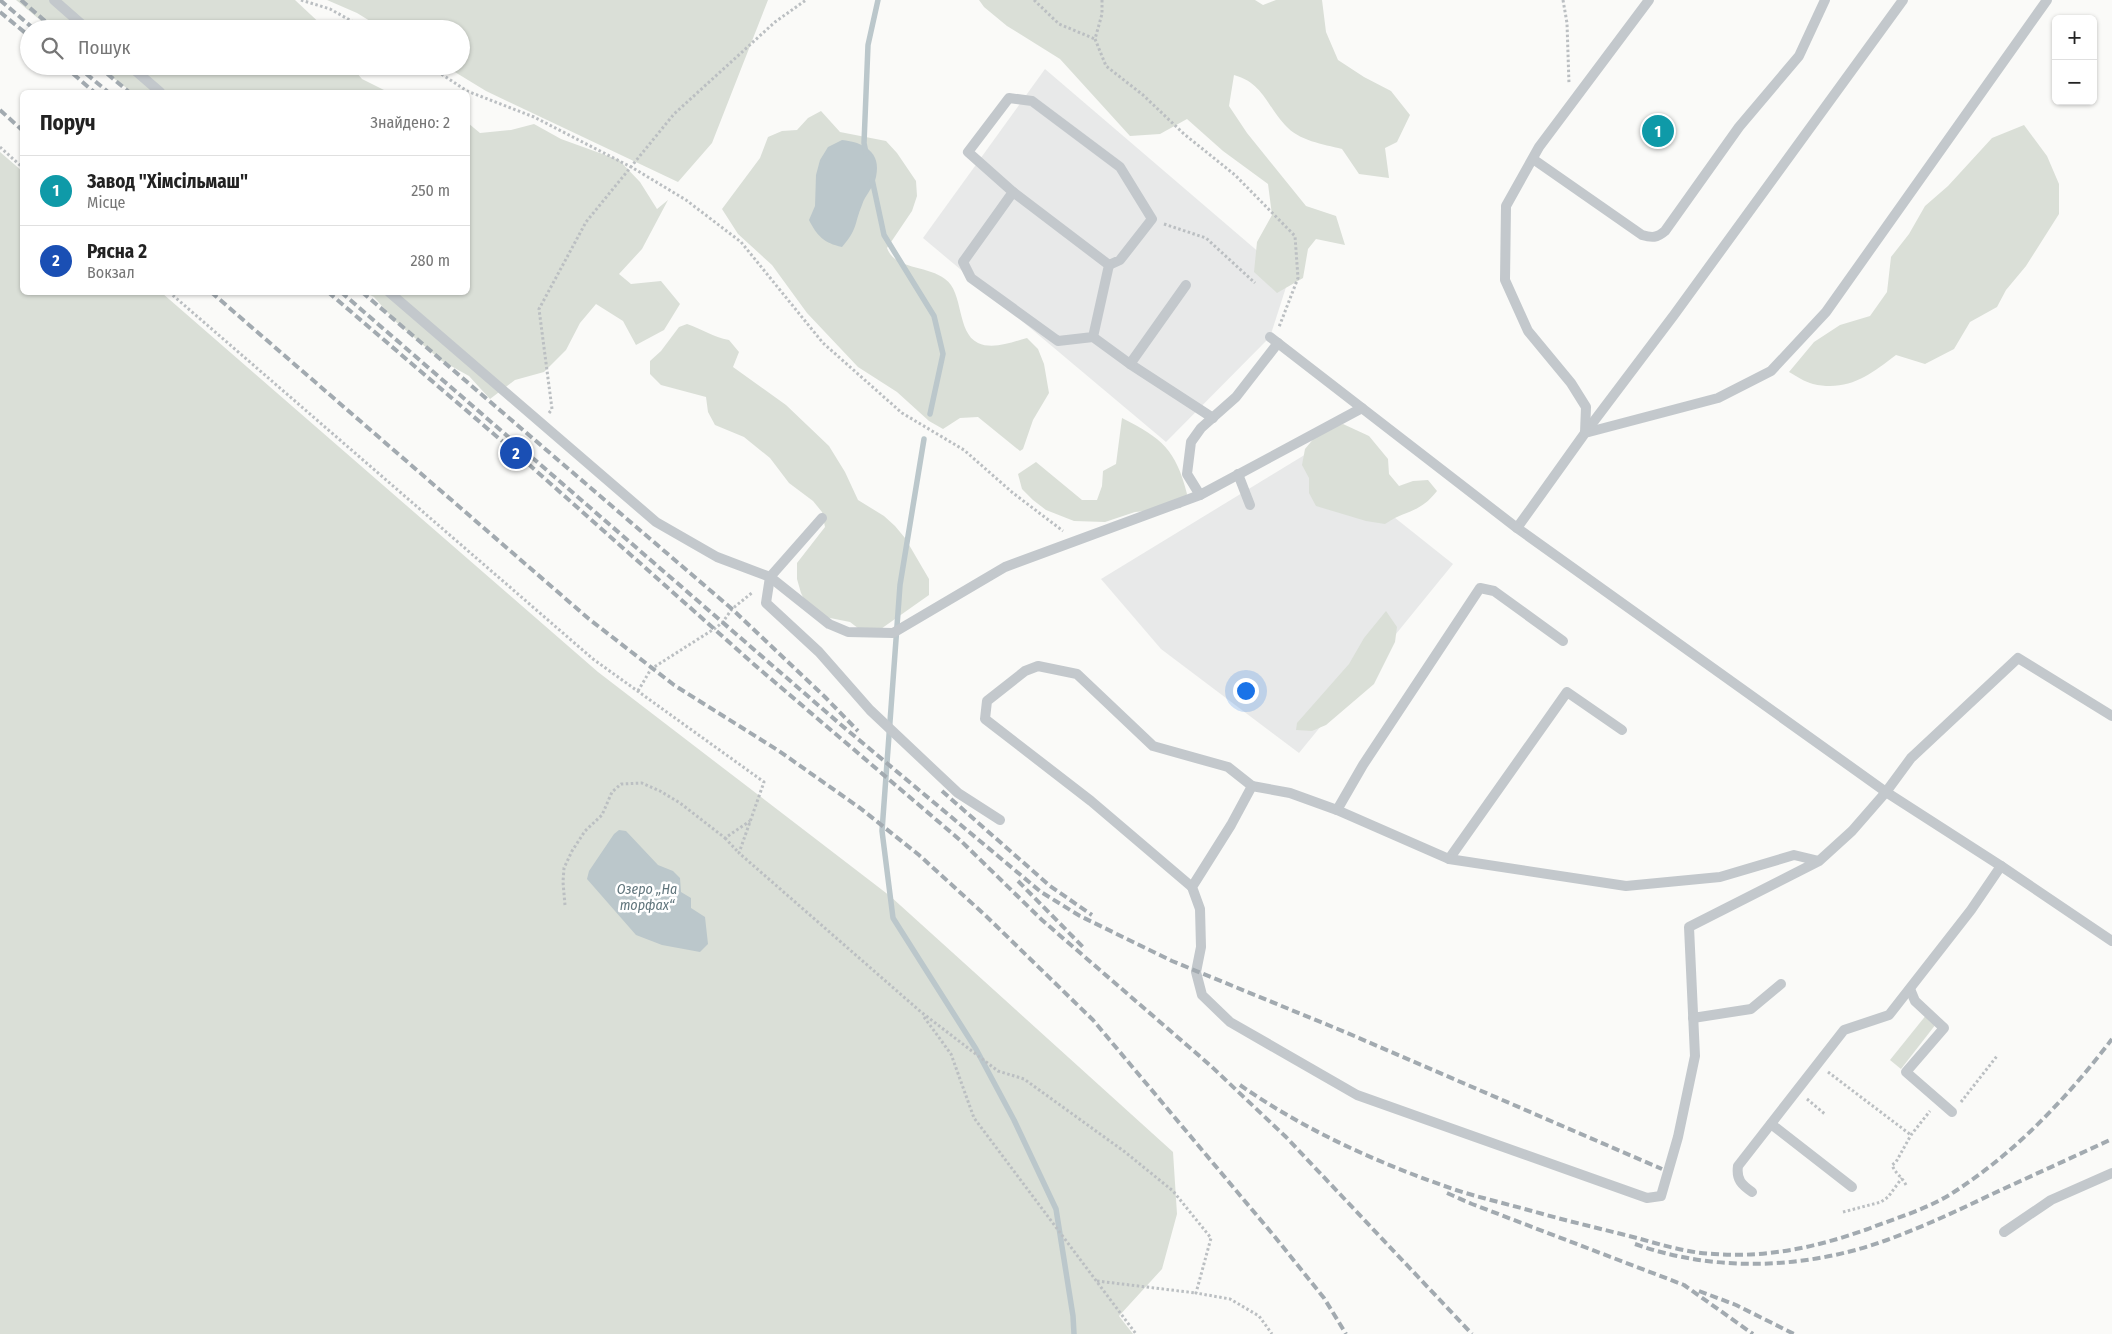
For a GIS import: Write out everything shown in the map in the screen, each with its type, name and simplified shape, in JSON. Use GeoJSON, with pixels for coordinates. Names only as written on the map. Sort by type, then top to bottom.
{"type":"FeatureCollection","features":[{"type":"Feature","properties":{"kind":"lane"},"geometry":{"type":"LineString","coordinates":[[54,0],[77,20]]}},
{"type":"Feature","properties":{"kind":"lane"},"geometry":{"type":"LineString","coordinates":[[1585,433],[1586,407],[1571,384],[1528,331],[1505,280],[1506,206],[1539,147],[1649,0]]}},
{"type":"Feature","properties":{"kind":"lane"},"geometry":{"type":"LineString","coordinates":[[1533,159],[1642,235],[1650,238],[1658,236],[1665,231],[1739,127],[1800,56],[1825,0]]}},
{"type":"Feature","properties":{"kind":"lane"},"geometry":{"type":"LineString","coordinates":[[1517,528],[1903,0]]}},
{"type":"Feature","properties":{"kind":"lane"},"geometry":{"type":"LineString","coordinates":[[1585,433],[1718,398],[1771,371],[1826,312],[2047,0]]}},
{"type":"Feature","properties":{"kind":"lane"},"geometry":{"type":"LineString","coordinates":[[140,75],[158,90]]}},
{"type":"Feature","properties":{"kind":"lane"},"geometry":{"type":"LineString","coordinates":[[1009,98],[1032,101],[1120,167],[1152,219],[1120,260],[1109,265],[1013,192],[968,152],[1009,98]]}},
{"type":"Feature","properties":{"kind":"lane"},"geometry":{"type":"LineString","coordinates":[[1013,192],[963,262],[971,278],[1058,341],[1093,337],[1130,364],[1212,418]]}},
{"type":"Feature","properties":{"kind":"lane"},"geometry":{"type":"LineString","coordinates":[[1093,337],[1109,265]]}},
{"type":"Feature","properties":{"kind":"lane"},"geometry":{"type":"LineString","coordinates":[[1130,364],[1186,285]]}},
{"type":"Feature","properties":{"kind":"lane"},"geometry":{"type":"LineString","coordinates":[[392,295],[656,522],[717,557],[770,577],[829,624],[848,632],[892,633],[1005,567],[1200,495],[1362,408]]}},
{"type":"Feature","properties":{"kind":"lane"},"geometry":{"type":"LineString","coordinates":[[1200,495],[1187,474],[1191,442],[1201,428],[1236,397],[1274,340],[1517,528],[1886,792],[2001,866],[2112,941]]}},
{"type":"Feature","properties":{"kind":"lane"},"geometry":{"type":"LineString","coordinates":[[1238,474],[1250,504]]}},
{"type":"Feature","properties":{"kind":"lane"},"geometry":{"type":"LineString","coordinates":[[822,518],[770,577],[766,603],[820,652],[870,710],[958,793],[1000,820]]}},
{"type":"Feature","properties":{"kind":"lane"},"geometry":{"type":"LineString","coordinates":[[1337,810],[1363,765],[1480,588],[1494,591],[1563,641]]}},
{"type":"Feature","properties":{"kind":"lane"},"geometry":{"type":"LineString","coordinates":[[1819,861],[1794,855],[1720,877],[1626,886],[1449,859],[1337,810],[1290,793],[1252,786],[1228,768],[1154,746],[1077,674],[1038,666],[1025,671],[987,701],[985,719],[1091,801],[1192,887],[1200,909],[1201,948],[1196,972],[1202,995],[1230,1022],[1357,1095],[1647,1198],[1661,1196],[1678,1137],[1695,1056],[1689,927],[1819,861],[1852,831],[1886,792],[1911,758],[2018,658],[2112,716]]}},
{"type":"Feature","properties":{"kind":"lane"},"geometry":{"type":"LineString","coordinates":[[1449,859],[1567,692],[1622,730]]}},
{"type":"Feature","properties":{"kind":"lane"},"geometry":{"type":"LineString","coordinates":[[1192,887],[1231,825],[1252,786]]}},
{"type":"Feature","properties":{"kind":"lane"},"geometry":{"type":"LineString","coordinates":[[1752,1192],[1740,1183],[1737,1174],[1738,1166],[1844,1030],[1889,1015],[1971,910],[2001,866]]}},
{"type":"Feature","properties":{"kind":"lane"},"geometry":{"type":"LineString","coordinates":[[1693,1018],[1751,1009],[1780,984]]}},
{"type":"Feature","properties":{"kind":"lane"},"geometry":{"type":"LineString","coordinates":[[1910,989],[1915,1001],[1944,1028],[1906,1072],[1952,1112]]}},
{"type":"Feature","properties":{"kind":"lane"},"geometry":{"type":"LineString","coordinates":[[1771,1124],[1852,1187]]}},
{"type":"Feature","properties":{"kind":"lane"},"geometry":{"type":"LineString","coordinates":[[2004,1232],[2051,1200],[2112,1173]]}},
{"type":"Feature","properties":{"kind":"path"},"geometry":{"type":"LineString","coordinates":[[301,0],[330,9],[350,20]]}},
{"type":"Feature","properties":{"kind":"path"},"geometry":{"type":"LineString","coordinates":[[541,424],[552,409],[539,308],[586,222],[674,114],[775,22],[806,0]]}},
{"type":"Feature","properties":{"kind":"path"},"geometry":{"type":"LineString","coordinates":[[1034,0],[1059,24],[1094,39]]}},
{"type":"Feature","properties":{"kind":"path"},"geometry":{"type":"LineString","coordinates":[[1102,0],[1102,14],[1094,39],[1106,66],[1143,95],[1184,134],[1236,176],[1295,236],[1298,278],[1282,325],[1274,340]]}},
{"type":"Feature","properties":{"kind":"path"},"geometry":{"type":"LineString","coordinates":[[1563,0],[1567,23],[1570,106]]}},
{"type":"Feature","properties":{"kind":"path"},"geometry":{"type":"LineString","coordinates":[[442,75],[465,90]]}},
{"type":"Feature","properties":{"kind":"path"},"geometry":{"type":"LineString","coordinates":[[470,92],[534,117],[633,168],[686,200],[741,242],[823,343],[902,412],[964,450],[1013,493],[1076,540]]}},
{"type":"Feature","properties":{"kind":"path"},"geometry":{"type":"LineString","coordinates":[[0,147],[20,164]]}},
{"type":"Feature","properties":{"kind":"path"},"geometry":{"type":"LineString","coordinates":[[1152,219],[1206,238],[1255,283]]}},
{"type":"Feature","properties":{"kind":"path"},"geometry":{"type":"LineString","coordinates":[[172,295],[593,659],[764,782],[739,853]]}},
{"type":"Feature","properties":{"kind":"path"},"geometry":{"type":"LineString","coordinates":[[638,691],[651,669],[722,623],[732,609],[770,577]]}},
{"type":"Feature","properties":{"kind":"path"},"geometry":{"type":"LineString","coordinates":[[565,905],[564,868],[585,831],[602,815],[612,792],[621,784],[642,783],[680,803],[725,838],[739,853],[921,1012],[998,1071],[1024,1079],[1125,1152],[1173,1191],[1211,1238],[1196,1293]]}},
{"type":"Feature","properties":{"kind":"path"},"geometry":{"type":"LineString","coordinates":[[725,838],[750,821]]}},
{"type":"Feature","properties":{"kind":"path"},"geometry":{"type":"LineString","coordinates":[[921,1012],[951,1054],[974,1118],[1136,1334]]}},
{"type":"Feature","properties":{"kind":"path"},"geometry":{"type":"LineString","coordinates":[[1952,1112],[1997,1056]]}},
{"type":"Feature","properties":{"kind":"path"},"geometry":{"type":"LineString","coordinates":[[1818,1064],[1911,1135]]}},
{"type":"Feature","properties":{"kind":"path"},"geometry":{"type":"LineString","coordinates":[[1797,1091],[1826,1115]]}},
{"type":"Feature","properties":{"kind":"path"},"geometry":{"type":"LineString","coordinates":[[1906,1185],[1902,1178],[1894,1171],[1892,1165],[1896,1162],[1911,1135],[1938,1101]]}},
{"type":"Feature","properties":{"kind":"path"},"geometry":{"type":"LineString","coordinates":[[1843,1212],[1880,1202],[1888,1197],[1902,1178]]}},
{"type":"Feature","properties":{"kind":"path"},"geometry":{"type":"LineString","coordinates":[[1096,1281],[1230,1299],[1259,1316],[1272,1334]]}},
{"type":"Feature","properties":{"kind":"shaded area"},"geometry":{"type":"Polygon","coordinates":[[[16,0],[295,0],[316,20],[40,20],[16,0]]]}},
{"type":"Feature","properties":{"kind":"shaded area"},"geometry":{"type":"Polygon","coordinates":[[[327,0],[768,0],[712,143],[678,182],[486,91],[460,75],[470,75],[470,20],[368,20],[327,0]]]}},
{"type":"Feature","properties":{"kind":"shaded area"},"geometry":{"type":"Polygon","coordinates":[[[979,0],[1255,0],[1263,5],[1276,0],[1322,0],[1326,32],[1338,60],[1364,77],[1391,91],[1410,115],[1397,142],[1385,148],[1389,178],[1359,174],[1342,149],[1297,135],[1279,118],[1258,89],[1244,79],[1234,75],[1229,106],[1247,133],[1306,206],[1336,216],[1345,245],[1316,239],[1308,249],[1303,278],[1277,293],[1254,272],[1257,242],[1272,215],[1268,184],[1223,151],[1187,119],[1160,134],[1130,136],[1060,59],[1007,26],[984,7],[979,0]]]}},
{"type":"Feature","properties":{"kind":"shaded area"},"geometry":{"type":"Polygon","coordinates":[[[1045,69],[1289,278],[1270,337],[1166,442],[923,238],[1045,69]]]}},
{"type":"Feature","properties":{"kind":"shaded area"},"geometry":{"type":"Polygon","coordinates":[[[109,75],[359,75],[362,79],[384,90],[129,90],[109,75]]]}},
{"type":"Feature","properties":{"kind":"shaded area"},"geometry":{"type":"Polygon","coordinates":[[[821,111],[840,132],[886,141],[897,153],[916,181],[917,196],[912,211],[887,248],[891,255],[904,264],[938,275],[951,285],[966,330],[971,338],[978,343],[996,346],[1027,338],[1038,349],[1044,364],[1049,393],[1033,420],[1023,449],[1020,451],[978,417],[960,418],[943,429],[929,421],[897,392],[858,367],[807,313],[772,265],[738,234],[722,209],[760,158],[768,137],[782,131],[797,130],[808,118],[821,111]]]}},
{"type":"Feature","properties":{"kind":"shaded area"},"geometry":{"type":"Polygon","coordinates":[[[534,124],[561,139],[619,160],[640,182],[657,209],[668,200],[642,249],[619,274],[631,284],[661,281],[680,304],[664,330],[636,345],[623,321],[596,304],[580,323],[566,350],[544,372],[515,380],[490,399],[469,376],[442,361],[395,321],[370,295],[470,295],[470,125],[480,133],[511,130],[534,124]]]}},
{"type":"Feature","properties":{"kind":"shaded area"},"geometry":{"type":"Polygon","coordinates":[[[2024,125],[2047,156],[2059,184],[2059,214],[2026,266],[2006,290],[1997,307],[1970,322],[1954,349],[1925,364],[1896,355],[1868,375],[1848,384],[1837,386],[1813,384],[1789,372],[1814,342],[1840,325],[1870,316],[1887,292],[1891,257],[1909,234],[1925,206],[1948,186],[1992,138],[2024,125]]]}},
{"type":"Feature","properties":{"kind":"shaded area"},"geometry":{"type":"Polygon","coordinates":[[[0,152],[20,169],[20,295],[164,295],[598,672],[890,896],[1173,1152],[1177,1214],[1162,1269],[1119,1316],[1133,1334],[0,1334],[0,152]]]}},
{"type":"Feature","properties":{"kind":"shaded area"},"geometry":{"type":"Polygon","coordinates":[[[687,324],[729,340],[739,352],[733,367],[786,405],[829,446],[845,472],[858,500],[884,516],[905,538],[929,579],[929,595],[878,631],[863,632],[850,622],[820,616],[808,607],[797,579],[797,563],[825,527],[822,512],[813,501],[789,483],[770,458],[744,437],[715,425],[708,412],[706,397],[661,385],[650,374],[650,361],[661,351],[679,327],[687,324]]]}},
{"type":"Feature","properties":{"kind":"shaded area"},"geometry":{"type":"Polygon","coordinates":[[[1122,418],[1157,439],[1172,456],[1178,466],[1187,494],[1181,508],[1135,512],[1105,522],[1074,521],[1046,510],[1022,489],[1018,474],[1036,462],[1082,500],[1097,500],[1102,486],[1103,471],[1116,464],[1122,418]]]}},
{"type":"Feature","properties":{"kind":"shaded area"},"geometry":{"type":"Polygon","coordinates":[[[1343,424],[1369,436],[1388,459],[1389,474],[1399,486],[1413,481],[1428,480],[1437,491],[1418,508],[1385,524],[1366,521],[1316,506],[1309,493],[1309,478],[1302,465],[1305,449],[1315,437],[1328,428],[1343,424]]]}},
{"type":"Feature","properties":{"kind":"shaded area"},"geometry":{"type":"Polygon","coordinates":[[[1311,451],[1453,564],[1299,753],[1161,649],[1101,579],[1311,451]]]}},
{"type":"Feature","properties":{"kind":"shaded area"},"geometry":{"type":"Polygon","coordinates":[[[1386,611],[1397,627],[1395,642],[1374,684],[1326,725],[1312,731],[1296,730],[1297,723],[1349,664],[1364,638],[1386,611]]]}},
{"type":"Feature","properties":{"kind":"shaded area"},"geometry":{"type":"Polygon","coordinates":[[[1927,1014],[1936,1024],[1901,1069],[1890,1060],[1927,1014]]]}},
{"type":"Feature","properties":{"kind":"water"},"geometry":{"type":"Polygon","coordinates":[[[842,140],[857,143],[869,150],[876,161],[877,168],[875,181],[863,201],[853,231],[842,247],[822,238],[809,220],[815,206],[816,175],[820,160],[828,147],[842,140]]]}},
{"type":"Feature","properties":{"kind":"water","name":"Озеро „На торфах“"},"geometry":{"type":"Polygon","coordinates":[[[619,830],[626,831],[658,865],[673,871],[680,878],[681,892],[691,898],[691,908],[705,917],[708,944],[700,952],[662,945],[636,935],[587,879],[589,871],[614,834],[619,830]]]}},
{"type":"Feature","properties":{"kind":"waterway"},"geometry":{"type":"LineString","coordinates":[[866,153],[864,143],[868,45],[878,0]]}},
{"type":"Feature","properties":{"kind":"waterway"},"geometry":{"type":"LineString","coordinates":[[872,179],[884,235],[934,316],[943,354],[930,414]]}},
{"type":"Feature","properties":{"kind":"waterway"},"geometry":{"type":"LineString","coordinates":[[924,439],[900,585],[882,831],[893,918],[976,1049],[1014,1120],[1056,1209],[1073,1316],[1074,1334]]}},
{"type":"Feature","properties":{"kind":"railway"},"geometry":{"type":"LineString","coordinates":[[0,0],[23,20]]}},
{"type":"Feature","properties":{"kind":"railway"},"geometry":{"type":"LineString","coordinates":[[21,0],[44,20]]}},
{"type":"Feature","properties":{"kind":"railway"},"geometry":{"type":"LineString","coordinates":[[0,12],[20,29]]}},
{"type":"Feature","properties":{"kind":"railway"},"geometry":{"type":"LineString","coordinates":[[74,75],[92,90]]}},
{"type":"Feature","properties":{"kind":"railway"},"geometry":{"type":"LineString","coordinates":[[88,75],[106,90]]}},
{"type":"Feature","properties":{"kind":"railway"},"geometry":{"type":"LineString","coordinates":[[109,75],[127,90]]}},
{"type":"Feature","properties":{"kind":"railway"},"geometry":{"type":"LineString","coordinates":[[0,110],[20,128]]}},
{"type":"Feature","properties":{"kind":"railway"},"geometry":{"type":"LineString","coordinates":[[214,295],[589,619],[674,685],[779,751],[860,808],[919,855],[986,916],[1093,1020],[1275,1237],[1324,1298],[1346,1334]]}},
{"type":"Feature","properties":{"kind":"railway"},"geometry":{"type":"LineString","coordinates":[[332,295],[516,453],[757,667],[960,840],[1042,920],[1211,1066],[1286,1137],[1472,1334]]}},
{"type":"Feature","properties":{"kind":"railway"},"geometry":{"type":"LineString","coordinates":[[344,295],[840,724],[1041,892],[1080,916],[1172,961],[1345,1032],[1662,1169]]}},
{"type":"Feature","properties":{"kind":"railway"},"geometry":{"type":"LineString","coordinates":[[366,295],[732,609],[858,731]]}},
{"type":"Feature","properties":{"kind":"railway"},"geometry":{"type":"LineString","coordinates":[[942,791],[1050,886],[1092,915]]}},
{"type":"Feature","properties":{"kind":"railway"},"geometry":{"type":"LineString","coordinates":[[1018,881],[1083,947]]}},
{"type":"Feature","properties":{"kind":"railway"},"geometry":{"type":"LineString","coordinates":[[1240,1085],[1317,1132],[1399,1169],[1456,1190],[1685,1250],[1734,1255],[1773,1253],[1811,1246],[1868,1229],[1923,1208],[1954,1192],[1999,1160],[2039,1123],[2059,1103],[2112,1039]]}},
{"type":"Feature","properties":{"kind":"railway"},"geometry":{"type":"LineString","coordinates":[[1635,1244],[1697,1260],[1761,1264],[1793,1262],[1857,1250],[1951,1214],[2112,1139]]}},
{"type":"Feature","properties":{"kind":"railway"},"geometry":{"type":"LineString","coordinates":[[1447,1193],[1684,1285],[1753,1334]]}},
{"type":"Feature","properties":{"kind":"railway"},"geometry":{"type":"LineString","coordinates":[[1699,1291],[1736,1305],[1794,1334]]}},
{"type":"Feature","properties":{"kind":"place","name":"Завод \"Хімсільмаш\""},"geometry":{"type":"Point","coordinates":[1658,131]}},
{"type":"Feature","properties":{"kind":"place","name":"Рясна 2"},"geometry":{"type":"Point","coordinates":[516,453]}}]}
